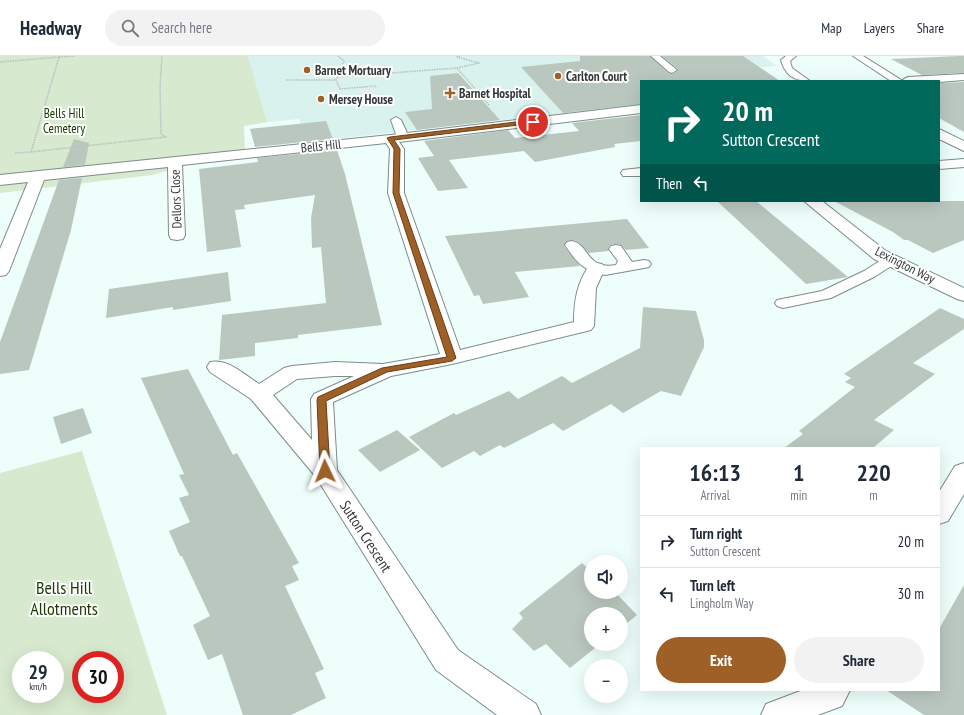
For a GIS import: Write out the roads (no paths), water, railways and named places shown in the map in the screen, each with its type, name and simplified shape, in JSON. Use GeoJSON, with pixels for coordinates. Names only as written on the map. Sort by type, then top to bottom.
{"type":"FeatureCollection","features":[{"type":"Feature","properties":{"kind":"street"},"geometry":{"type":"LineString","coordinates":[[922,80],[964,77]]}},
{"type":"Feature","properties":{"kind":"street","name":"Bells Hill"},"geometry":{"type":"LineString","coordinates":[[0,180],[396,138],[640,109]]}},
{"type":"Feature","properties":{"kind":"street"},"geometry":{"type":"LineString","coordinates":[[940,134],[964,147]]}},
{"type":"Feature","properties":{"kind":"street"},"geometry":{"type":"LineString","coordinates":[[396,138],[396,193],[452,358]]}},
{"type":"Feature","properties":{"kind":"street","name":"Dellors Close"},"geometry":{"type":"LineString","coordinates":[[175,162],[177,235]]}},
{"type":"Feature","properties":{"kind":"street"},"geometry":{"type":"LineString","coordinates":[[941,165],[964,163]]}},
{"type":"Feature","properties":{"kind":"street"},"geometry":{"type":"LineString","coordinates":[[0,271],[38,175]]}},
{"type":"Feature","properties":{"kind":"street","name":"Lexington Way"},"geometry":{"type":"LineString","coordinates":[[813,202],[880,255],[964,295]]}},
{"type":"Feature","properties":{"kind":"street"},"geometry":{"type":"LineString","coordinates":[[258,394],[292,373],[335,369],[385,370],[452,358],[584,326],[584,300],[589,277],[596,268]]}},
{"type":"Feature","properties":{"kind":"street","name":"Sutton Crescent"},"geometry":{"type":"LineString","coordinates":[[218,367],[258,394],[325,471],[447,660],[524,715]]}},
{"type":"Feature","properties":{"kind":"street"},"geometry":{"type":"LineString","coordinates":[[325,471],[322,400],[385,370]]}},
{"type":"Feature","properties":{"kind":"street"},"geometry":{"type":"LineString","coordinates":[[940,512],[964,472]]}},
{"type":"Feature","properties":{"kind":"street"},"geometry":{"type":"LineString","coordinates":[[778,715],[831,695],[833,691]]}},
{"type":"Feature","properties":{"kind":"lane"},"geometry":{"type":"LineString","coordinates":[[655,56],[672,70]]}},
{"type":"Feature","properties":{"kind":"lane"},"geometry":{"type":"LineString","coordinates":[[792,56],[785,60],[788,69],[804,80]]}},
{"type":"Feature","properties":{"kind":"lane"},"geometry":{"type":"LineString","coordinates":[[857,56],[896,80]]}},
{"type":"Feature","properties":{"kind":"lane"},"geometry":{"type":"LineString","coordinates":[[396,120],[396,138]]}},
{"type":"Feature","properties":{"kind":"lane"},"geometry":{"type":"LineString","coordinates":[[627,173],[640,172]]}},
{"type":"Feature","properties":{"kind":"lane"},"geometry":{"type":"LineString","coordinates":[[572,245],[587,264],[605,271],[644,264]]}},
{"type":"Feature","properties":{"kind":"lane"},"geometry":{"type":"LineString","coordinates":[[616,249],[625,261],[621,268]]}},
{"type":"Feature","properties":{"kind":"lane"},"geometry":{"type":"LineString","coordinates":[[783,303],[826,295],[869,274],[891,260]]}},
{"type":"Feature","properties":{"kind":"place","name":"Barnet Mortuary"},"geometry":{"type":"Point","coordinates":[307,70]}},
{"type":"Feature","properties":{"kind":"place","name":"Carlton Court"},"geometry":{"type":"Point","coordinates":[558,76]}},
{"type":"Feature","properties":{"kind":"place","name":"Barnet Hospital"},"geometry":{"type":"Point","coordinates":[450,93]}},
{"type":"Feature","properties":{"kind":"place","name":"Mersey House"},"geometry":{"type":"Point","coordinates":[321,99]}},
{"type":"Feature","properties":{"kind":"park label","name":"Bells Hill Cemetery"},"geometry":{"type":"Point","coordinates":[64,120]}},
{"type":"Feature","properties":{"kind":"park label","name":"Bells Hill Allotments"},"geometry":{"type":"Point","coordinates":[64,597]}}]}
